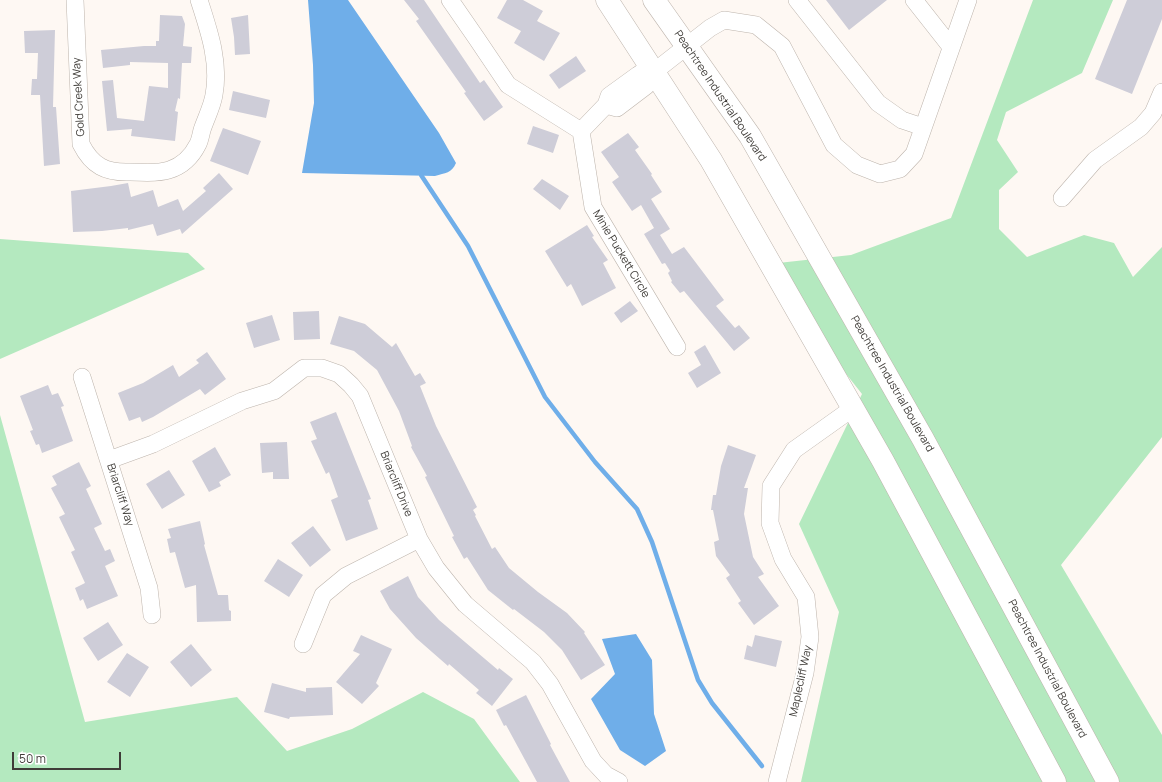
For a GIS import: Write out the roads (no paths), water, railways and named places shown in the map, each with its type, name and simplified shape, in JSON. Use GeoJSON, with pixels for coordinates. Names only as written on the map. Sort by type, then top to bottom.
{"type":"FeatureCollection","features":[{"type":"Feature","properties":{"kind":"main road"},"geometry":{"type":"LineString","coordinates":[[606,0],[652,73],[711,160],[883,461],[1055,782]]}},
{"type":"Feature","properties":{"kind":"main road","name":"Peachtree Industrial Boulevard"},"geometry":{"type":"LineString","coordinates":[[654,0],[750,136],[916,426],[1108,782]]}},
{"type":"Feature","properties":{"kind":"street","name":"Gold Creek Way"},"geometry":{"type":"LineString","coordinates":[[75,0],[81,144],[86,153],[94,162],[105,169],[117,172],[157,172],[170,170],[181,164],[191,155],[199,143],[214,96],[216,77],[215,55],[209,30],[198,0]]}},
{"type":"Feature","properties":{"kind":"street"},"geometry":{"type":"LineString","coordinates":[[450,0],[508,85],[581,131],[606,105],[609,96],[638,74],[652,73],[688,47],[710,28],[724,20],[756,25],[782,46],[834,145],[857,165],[880,174],[900,169],[914,154],[968,0]]}},
{"type":"Feature","properties":{"kind":"street"},"geometry":{"type":"LineString","coordinates":[[798,0],[878,103],[902,120],[923,127]]}},
{"type":"Feature","properties":{"kind":"street"},"geometry":{"type":"LineString","coordinates":[[914,0],[951,47]]}},
{"type":"Feature","properties":{"kind":"street"},"geometry":{"type":"LineString","coordinates":[[1062,198],[1095,160],[1141,127],[1153,113],[1162,92]]}},
{"type":"Feature","properties":{"kind":"street","name":"Minie Puckett Circle"},"geometry":{"type":"LineString","coordinates":[[581,131],[593,207],[677,347]]}},
{"type":"Feature","properties":{"kind":"street","name":"Briarcliff Drive"},"geometry":{"type":"LineString","coordinates":[[109,460],[153,444],[242,401],[274,391],[304,368],[322,368],[339,374],[360,396],[419,539],[436,568],[465,604],[533,662],[550,684],[593,761],[606,775],[619,782]]}},
{"type":"Feature","properties":{"kind":"street","name":"Briarcliff Way"},"geometry":{"type":"LineString","coordinates":[[82,377],[150,588],[152,615]]}},
{"type":"Feature","properties":{"kind":"street","name":"Maplecliff Way"},"geometry":{"type":"LineString","coordinates":[[777,782],[804,673],[810,637],[806,597],[783,559],[770,523],[771,486],[794,450],[853,408]]}},
{"type":"Feature","properties":{"kind":"street"},"geometry":{"type":"LineString","coordinates":[[304,644],[323,595],[346,576],[419,539]]}},
{"type":"Feature","properties":{"kind":"water"},"geometry":{"type":"Polygon","coordinates":[[[308,0],[348,0],[439,133],[456,163],[450,171],[435,176],[302,173],[314,103],[313,65],[308,0]]]}},
{"type":"Feature","properties":{"kind":"water"},"geometry":{"type":"Polygon","coordinates":[[[636,634],[652,660],[654,714],[666,751],[645,766],[620,750],[591,699],[615,674],[602,639],[636,634]]]}},
{"type":"Feature","properties":{"kind":"waterway"},"geometry":{"type":"LineString","coordinates":[[421,175],[468,246],[545,397],[595,462],[637,509],[652,542],[698,680],[712,703],[762,766]]}}]}
